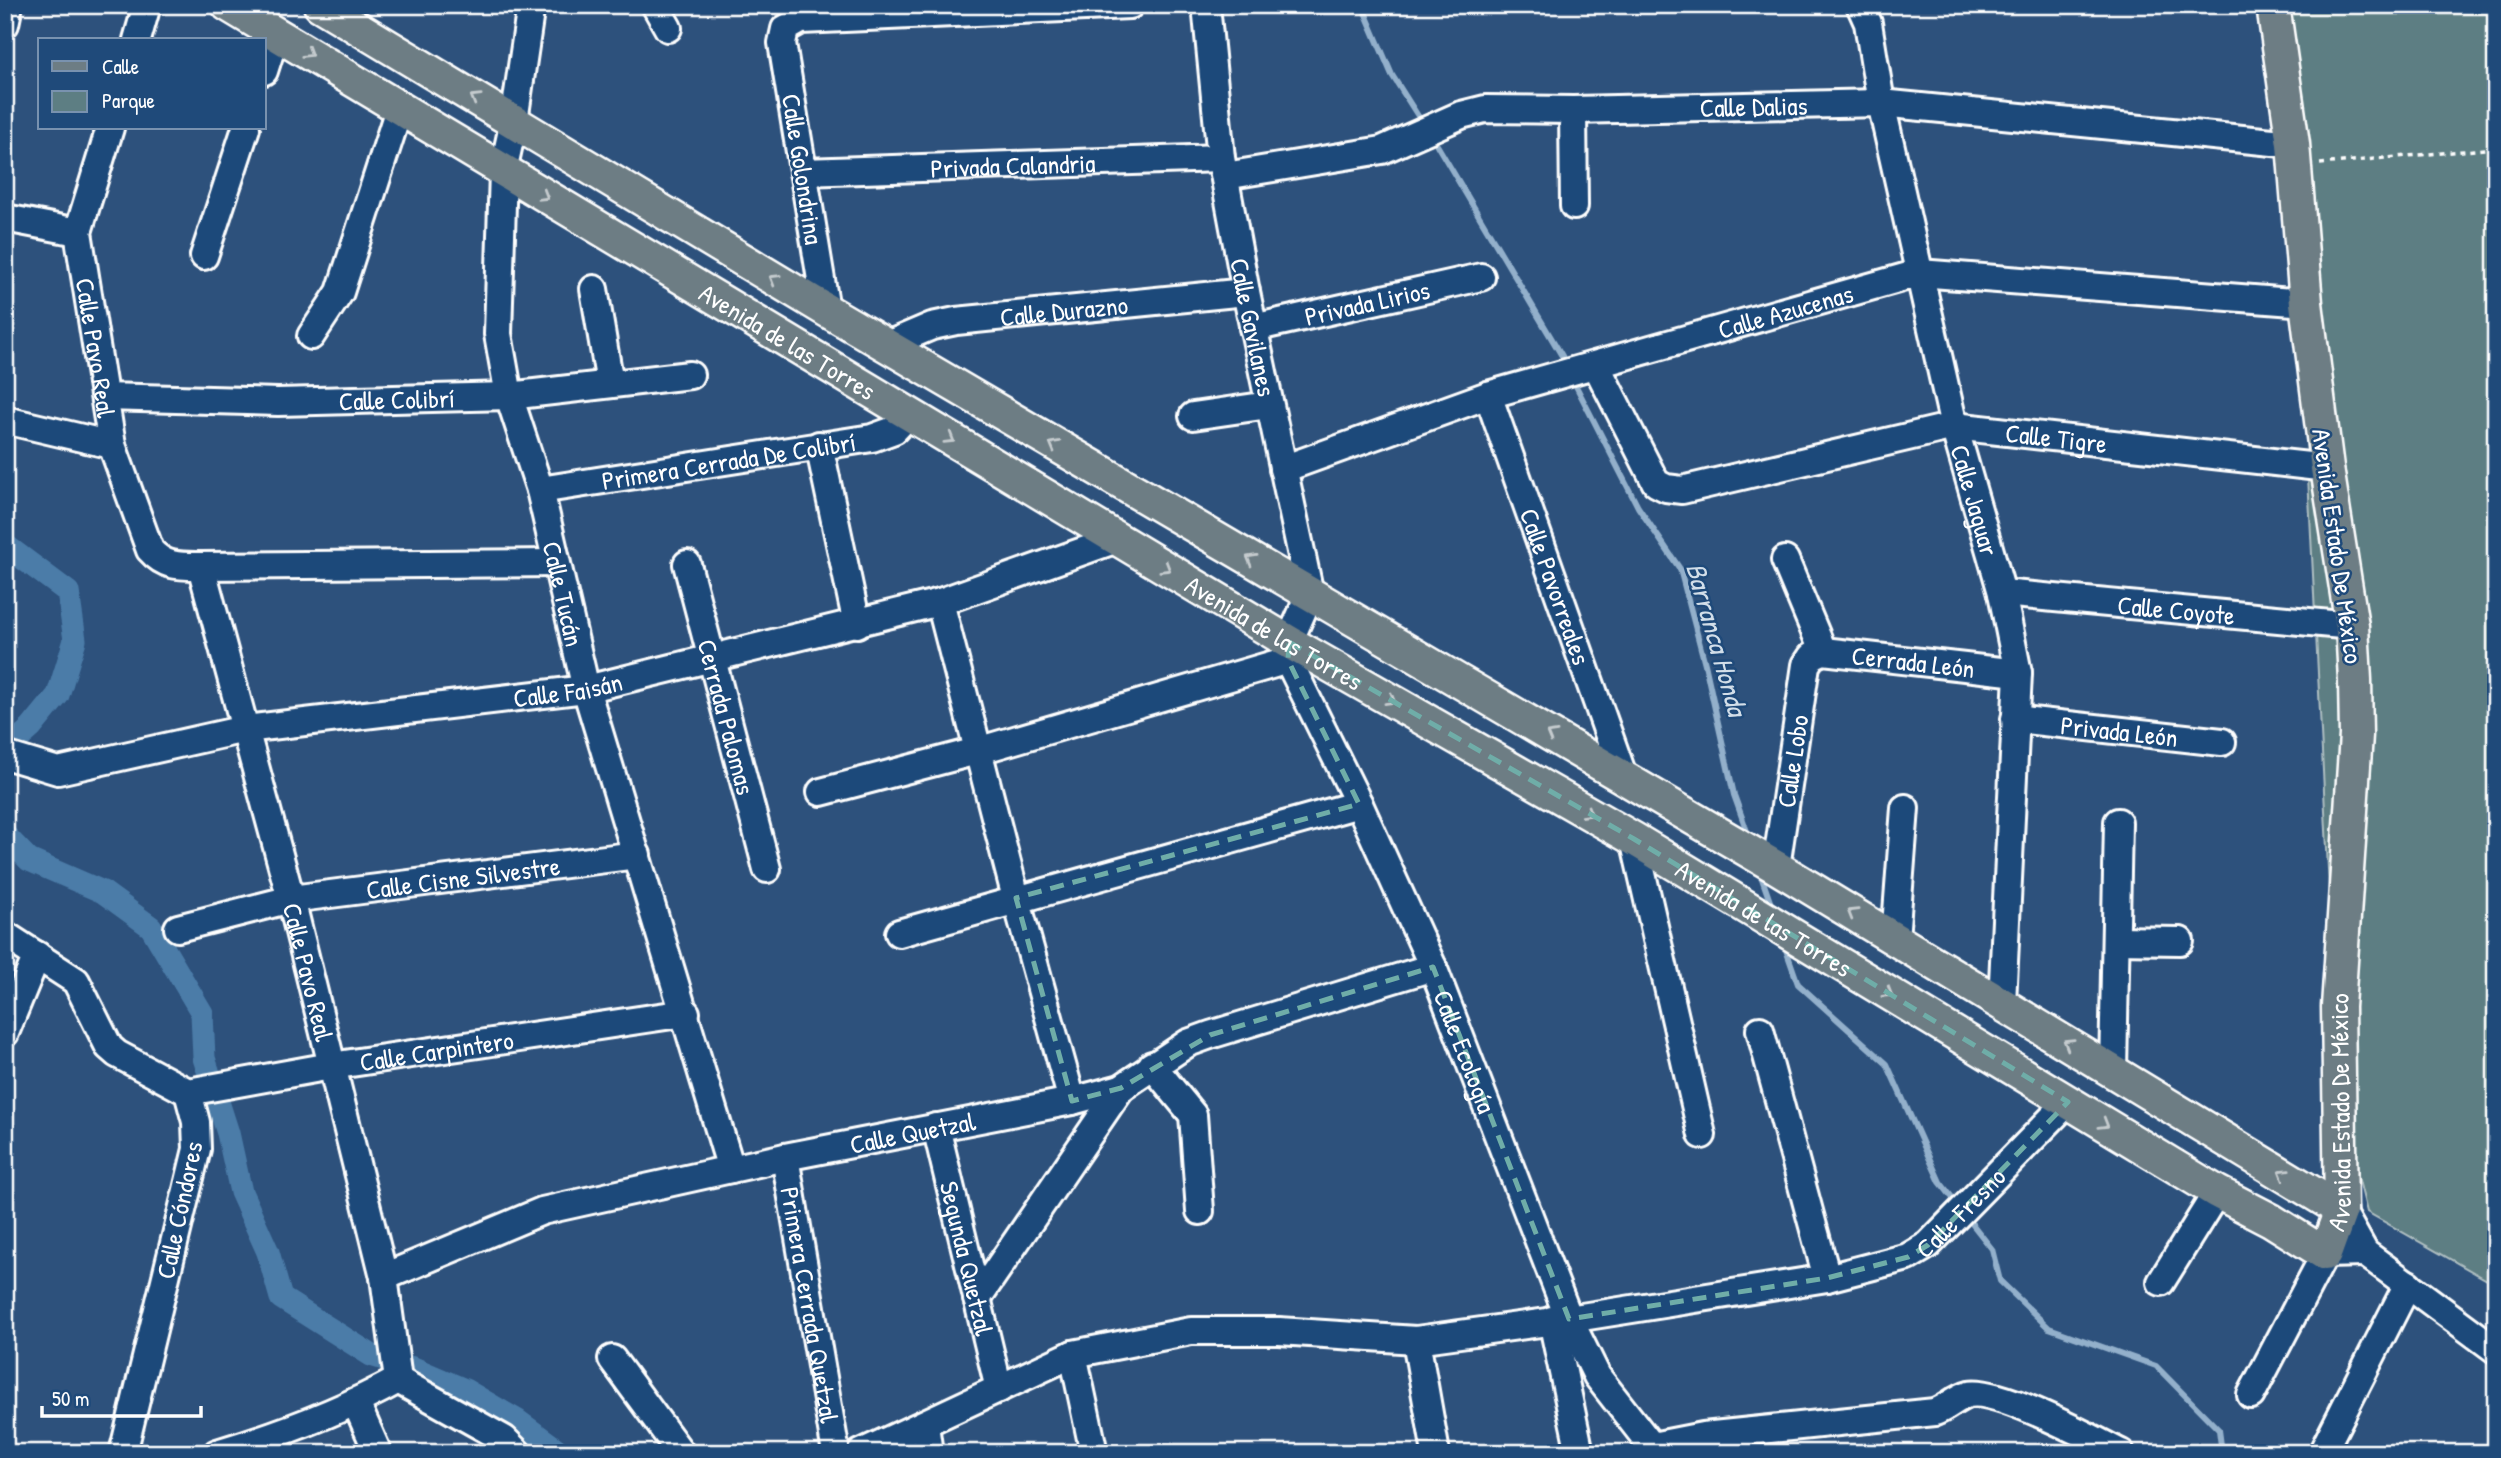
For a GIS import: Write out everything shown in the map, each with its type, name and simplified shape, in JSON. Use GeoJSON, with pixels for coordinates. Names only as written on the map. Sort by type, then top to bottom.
{"type":"FeatureCollection","features":[{"type":"Feature","properties":{"kind":"main road","name":"Avenida de las Torres"},"geometry":{"type":"LineString","coordinates":[[228,5],[1117,539],[1289,651],[1634,839],[2217,1192],[2271,1220],[2325,1254]]}},
{"type":"Feature","properties":{"kind":"main road","name":"Avenida de las Torres"},"geometry":{"type":"LineString","coordinates":[[320,5],[885,346],[1776,867],[2341,1210]]}},
{"type":"Feature","properties":{"kind":"main road","name":"Avenida Estado De México"},"geometry":{"type":"LineString","coordinates":[[2273,5],[2293,156],[2306,303],[2327,468],[2352,626],[2356,735],[2338,1007],[2341,1210],[2325,1254]]}},
{"type":"Feature","properties":{"kind":"street"},"geometry":{"type":"LineString","coordinates":[[5,24],[9,5]]}},
{"type":"Feature","properties":{"kind":"street"},"geometry":{"type":"LineString","coordinates":[[138,38],[147,5]]}},
{"type":"Feature","properties":{"kind":"street","name":"Calle Tucán"},"geometry":{"type":"LineString","coordinates":[[531,5],[514,121],[503,171],[497,310],[509,396],[540,490],[586,689],[732,1169]]}},
{"type":"Feature","properties":{"kind":"street"},"geometry":{"type":"LineString","coordinates":[[655,5],[668,28]]}},
{"type":"Feature","properties":{"kind":"street"},"geometry":{"type":"LineString","coordinates":[[1021,8],[1130,5]]}},
{"type":"Feature","properties":{"kind":"street","name":"Calle Gavilanes"},"geometry":{"type":"LineString","coordinates":[[1206,5],[1223,167],[1253,328],[1310,594]]}},
{"type":"Feature","properties":{"kind":"street","name":"Calle Jaguar"},"geometry":{"type":"LineString","coordinates":[[1860,5],[1868,23],[1881,103],[1954,426],[2002,593],[2018,673],[2002,1003]]}},
{"type":"Feature","properties":{"kind":"street","name":"Calle Golondrina"},"geometry":{"type":"LineString","coordinates":[[826,310],[782,44],[785,29],[801,20],[1021,8]]}},
{"type":"Feature","properties":{"kind":"street"},"geometry":{"type":"LineString","coordinates":[[266,65],[276,33]]}},
{"type":"Feature","properties":{"kind":"street","name":"Calle Dalias"},"geometry":{"type":"LineString","coordinates":[[1223,167],[1382,149],[1461,115],[1485,109],[1573,110],[1881,103],[2293,156]]}},
{"type":"Feature","properties":{"kind":"street"},"geometry":{"type":"LineString","coordinates":[[311,336],[340,292],[399,108]]}},
{"type":"Feature","properties":{"kind":"street"},"geometry":{"type":"LineString","coordinates":[[1573,110],[1574,206]]}},
{"type":"Feature","properties":{"kind":"street","name":"Calle Pavo Real"},"geometry":{"type":"LineString","coordinates":[[109,130],[78,232],[112,445],[150,550],[161,562],[175,566],[201,566],[290,900],[384,1276],[397,1376]]}},
{"type":"Feature","properties":{"kind":"street"},"geometry":{"type":"LineString","coordinates":[[204,257],[245,130]]}},
{"type":"Feature","properties":{"kind":"street","name":"Privada Calandria"},"geometry":{"type":"LineString","coordinates":[[803,172],[1223,167]]}},
{"type":"Feature","properties":{"kind":"street"},"geometry":{"type":"LineString","coordinates":[[5,218],[78,232]]}},
{"type":"Feature","properties":{"kind":"street","name":"Calle Azucenas"},"geometry":{"type":"LineString","coordinates":[[1283,469],[1488,395],[1919,273],[2306,303]]}},
{"type":"Feature","properties":{"kind":"street","name":"Privada Lirios"},"geometry":{"type":"LineString","coordinates":[[1253,328],[1480,277]]}},
{"type":"Feature","properties":{"kind":"street"},"geometry":{"type":"LineString","coordinates":[[594,289],[610,384]]}},
{"type":"Feature","properties":{"kind":"street","name":"Calle Durazno"},"geometry":{"type":"LineString","coordinates":[[885,346],[932,326],[956,321],[1246,292]]}},
{"type":"Feature","properties":{"kind":"street","name":"Calle Tigre"},"geometry":{"type":"LineString","coordinates":[[1595,365],[1656,483],[1666,488],[1682,490],[1954,426],[2327,468]]}},
{"type":"Feature","properties":{"kind":"street","name":"Calle Colibrí"},"geometry":{"type":"LineString","coordinates":[[105,397],[278,402],[509,396],[690,375]]}},
{"type":"Feature","properties":{"kind":"street","name":"Calle Pavorreales"},"geometry":{"type":"LineString","coordinates":[[1488,395],[1624,778]]}},
{"type":"Feature","properties":{"kind":"street"},"geometry":{"type":"LineString","coordinates":[[1193,416],[1269,405]]}},
{"type":"Feature","properties":{"kind":"street","name":"Primera Cerrada De Colibrí"},"geometry":{"type":"LineString","coordinates":[[540,490],[872,438],[894,430],[909,414]]}},
{"type":"Feature","properties":{"kind":"street"},"geometry":{"type":"LineString","coordinates":[[5,420],[112,445]]}},
{"type":"Feature","properties":{"kind":"street"},"geometry":{"type":"LineString","coordinates":[[819,445],[857,624]]}},
{"type":"Feature","properties":{"kind":"street","name":"Calle Faisán"},"geometry":{"type":"LineString","coordinates":[[5,755],[58,771],[245,729],[586,689],[710,657],[857,624],[940,601],[1117,539]]}},
{"type":"Feature","properties":{"kind":"street"},"geometry":{"type":"LineString","coordinates":[[1785,560],[1818,654]]}},
{"type":"Feature","properties":{"kind":"street"},"geometry":{"type":"LineString","coordinates":[[201,566],[556,563]]}},
{"type":"Feature","properties":{"kind":"street","name":"Cerrada Palomas"},"geometry":{"type":"LineString","coordinates":[[687,564],[767,869]]}},
{"type":"Feature","properties":{"kind":"street","name":"Calle Coyote"},"geometry":{"type":"LineString","coordinates":[[2002,593],[2352,626]]}},
{"type":"Feature","properties":{"kind":"street"},"geometry":{"type":"LineString","coordinates":[[821,792],[977,751],[1289,651],[1310,594]]}},
{"type":"Feature","properties":{"kind":"street"},"geometry":{"type":"LineString","coordinates":[[940,601],[977,751],[1072,1101]]}},
{"type":"Feature","properties":{"kind":"street","name":"Calle Ecología"},"geometry":{"type":"LineString","coordinates":[[1289,651],[1433,967],[1561,1320],[1597,1376],[1670,1448]]}},
{"type":"Feature","properties":{"kind":"street","name":"Cerrada León"},"geometry":{"type":"LineString","coordinates":[[1818,654],[2018,673]]}},
{"type":"Feature","properties":{"kind":"street","name":"Calle Lobo"},"geometry":{"type":"LineString","coordinates":[[1776,867],[1805,665],[1818,654]]}},
{"type":"Feature","properties":{"kind":"street","name":"Privada León"},"geometry":{"type":"LineString","coordinates":[[2015,719],[2222,742]]}},
{"type":"Feature","properties":{"kind":"street"},"geometry":{"type":"LineString","coordinates":[[899,933],[1016,898],[1359,804]]}},
{"type":"Feature","properties":{"kind":"street"},"geometry":{"type":"LineString","coordinates":[[1895,939],[1905,808]]}},
{"type":"Feature","properties":{"kind":"street"},"geometry":{"type":"LineString","coordinates":[[2113,1071],[2118,822]]}},
{"type":"Feature","properties":{"kind":"street"},"geometry":{"type":"LineString","coordinates":[[1634,839],[1702,1135]]}},
{"type":"Feature","properties":{"kind":"street","name":"Calle Cisne Silvestre"},"geometry":{"type":"LineString","coordinates":[[178,928],[290,900],[637,855]]}},
{"type":"Feature","properties":{"kind":"street"},"geometry":{"type":"LineString","coordinates":[[5,935],[76,981],[109,1047],[117,1054],[188,1092]]}},
{"type":"Feature","properties":{"kind":"street"},"geometry":{"type":"LineString","coordinates":[[2116,940],[2180,941]]}},
{"type":"Feature","properties":{"kind":"street"},"geometry":{"type":"LineString","coordinates":[[5,1033],[37,955]]}},
{"type":"Feature","properties":{"kind":"street","name":"Calle Quetzal"},"geometry":{"type":"LineString","coordinates":[[384,1276],[542,1211],[785,1157],[1072,1101],[1121,1088],[1188,1043],[1433,967]]}},
{"type":"Feature","properties":{"kind":"street","name":"Calle Carpintero"},"geometry":{"type":"LineString","coordinates":[[188,1092],[331,1066],[686,1013]]}},
{"type":"Feature","properties":{"kind":"street"},"geometry":{"type":"LineString","coordinates":[[1760,1030],[1827,1278]]}},
{"type":"Feature","properties":{"kind":"street"},"geometry":{"type":"LineString","coordinates":[[1152,1065],[1193,1115],[1200,1211]]}},
{"type":"Feature","properties":{"kind":"street"},"geometry":{"type":"LineString","coordinates":[[977,1299],[1121,1088]]}},
{"type":"Feature","properties":{"kind":"street","name":"Calle Cóndores"},"geometry":{"type":"LineString","coordinates":[[123,1453],[197,1149],[196,1122],[188,1092]]}},
{"type":"Feature","properties":{"kind":"street","name":"Calle Fresno"},"geometry":{"type":"LineString","coordinates":[[861,1453],[1073,1354],[1191,1331],[1279,1331],[1416,1339],[1561,1320],[1827,1278],[1908,1257],[1928,1245],[2068,1102]]}},
{"type":"Feature","properties":{"kind":"street","name":"Segunda Quetzal"},"geometry":{"type":"LineString","coordinates":[[936,1127],[999,1390]]}},
{"type":"Feature","properties":{"kind":"street","name":"Primera Cerrada Quetzal"},"geometry":{"type":"LineString","coordinates":[[785,1157],[836,1453]]}},
{"type":"Feature","properties":{"kind":"street"},"geometry":{"type":"LineString","coordinates":[[2161,1282],[2217,1192]]}},
{"type":"Feature","properties":{"kind":"street"},"geometry":{"type":"LineString","coordinates":[[2341,1210],[2365,1253],[2496,1350]]}},
{"type":"Feature","properties":{"kind":"street"},"geometry":{"type":"LineString","coordinates":[[2251,1395],[2325,1254],[2365,1253]]}},
{"type":"Feature","properties":{"kind":"street"},"geometry":{"type":"LineString","coordinates":[[2322,1453],[2407,1284]]}},
{"type":"Feature","properties":{"kind":"street"},"geometry":{"type":"LineString","coordinates":[[1561,1320],[1580,1453]]}},
{"type":"Feature","properties":{"kind":"street"},"geometry":{"type":"LineString","coordinates":[[1416,1339],[1436,1453]]}},
{"type":"Feature","properties":{"kind":"street"},"geometry":{"type":"LineString","coordinates":[[1073,1354],[1094,1453]]}},
{"type":"Feature","properties":{"kind":"street"},"geometry":{"type":"LineString","coordinates":[[612,1359],[681,1453]]}},
{"type":"Feature","properties":{"kind":"street"},"geometry":{"type":"LineString","coordinates":[[217,1453],[281,1443],[356,1403],[397,1376],[504,1438],[518,1453]]}},
{"type":"Feature","properties":{"kind":"street"},"geometry":{"type":"LineString","coordinates":[[1670,1448],[1935,1412],[1962,1396],[1979,1393],[2043,1415],[2121,1453]]}},
{"type":"Feature","properties":{"kind":"street"},"geometry":{"type":"LineString","coordinates":[[356,1403],[378,1453]]}},
{"type":"Feature","properties":{"kind":"street"},"geometry":{"type":"LineString","coordinates":[[925,1425],[929,1453]]}},
{"type":"Feature","properties":{"kind":"path"},"geometry":{"type":"LineString","coordinates":[[2293,156],[2496,148]]}},
{"type":"Feature","properties":{"kind":"highlighted area"},"geometry":{"type":"Polygon","coordinates":[[[1289,642],[1634,839],[2068,1102],[1928,1245],[1908,1257],[1827,1278],[1569,1319],[1433,967],[1210,1035],[1121,1088],[1072,1101],[1016,898],[1359,804],[1288,660],[1289,642]]]}},
{"type":"Feature","properties":{"kind":"green space"},"geometry":{"type":"Polygon","coordinates":[[[2284,5],[2496,5],[2496,1285],[2367,1212],[2340,1105],[2284,5]]]}},
{"type":"Feature","properties":{"kind":"waterway","name":"Barranca Honda"},"geometry":{"type":"LineString","coordinates":[[1362,5],[1392,75],[1418,116]]}},
{"type":"Feature","properties":{"kind":"waterway","name":"Barranca Honda"},"geometry":{"type":"LineString","coordinates":[[1437,145],[1562,356]]}},
{"type":"Feature","properties":{"kind":"waterway","name":"Barranca Honda"},"geometry":{"type":"LineString","coordinates":[[1577,388],[1638,507],[1680,569],[1705,664],[1734,795],[1749,837]]}},
{"type":"Feature","properties":{"kind":"waterway"},"geometry":{"type":"LineString","coordinates":[[5,545],[68,592],[75,640],[58,695],[31,728],[5,751]]}},
{"type":"Feature","properties":{"kind":"waterway"},"geometry":{"type":"LineString","coordinates":[[5,835],[29,860],[103,892],[151,927],[202,1013],[204,1058],[228,1133],[241,1192],[268,1252],[281,1298],[371,1355],[416,1369],[465,1390],[518,1421],[562,1453]]}},
{"type":"Feature","properties":{"kind":"waterway","name":"Barranca Honda"},"geometry":{"type":"LineString","coordinates":[[1759,870],[1773,910]]}},
{"type":"Feature","properties":{"kind":"waterway","name":"Barranca Honda"},"geometry":{"type":"LineString","coordinates":[[1784,944],[1798,984],[1887,1064],[1940,1182],[1951,1196]]}},
{"type":"Feature","properties":{"kind":"waterway","name":"Barranca Honda"},"geometry":{"type":"LineString","coordinates":[[1973,1225],[1992,1249],[2000,1281],[2049,1328],[2156,1366],[2219,1430],[2222,1453]]}}]}
